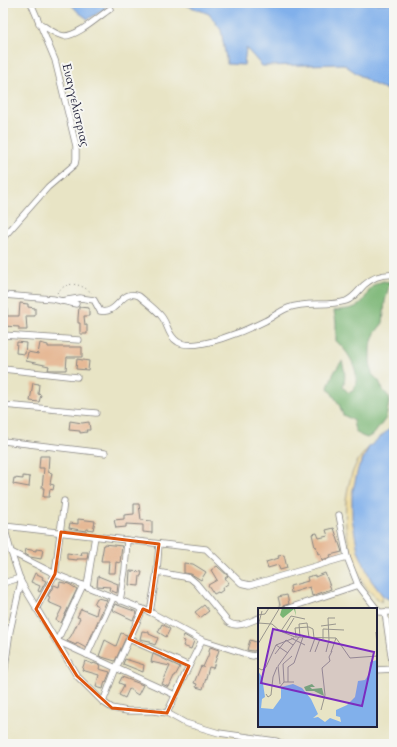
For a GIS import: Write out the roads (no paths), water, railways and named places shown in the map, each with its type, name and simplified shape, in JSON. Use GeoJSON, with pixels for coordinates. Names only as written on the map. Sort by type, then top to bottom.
{"type":"FeatureCollection","features":[{"type":"Feature","properties":{"kind":"street"},"geometry":{"type":"LineString","coordinates":[[31,3],[39,22],[63,36],[73,34],[110,9]]}},
{"type":"Feature","properties":{"kind":"street","name":"Ευαγγελίστριας"},"geometry":{"type":"LineString","coordinates":[[3,238],[48,186],[75,164],[76,159],[76,146],[55,60],[39,22]]}},
{"type":"Feature","properties":{"kind":"street"},"geometry":{"type":"LineString","coordinates":[[61,301],[80,298],[94,300],[100,311],[105,312],[110,311],[129,294],[139,296],[161,315],[172,336],[177,341],[183,344],[192,345],[206,343],[249,328],[298,305],[347,301],[372,279],[381,275],[394,274]]}},
{"type":"Feature","properties":{"kind":"street"},"geometry":{"type":"LineString","coordinates":[[3,295],[53,299],[76,304]]}},
{"type":"Feature","properties":{"kind":"street"},"geometry":{"type":"LineString","coordinates":[[3,335],[79,340]]}},
{"type":"Feature","properties":{"kind":"street"},"geometry":{"type":"LineString","coordinates":[[3,369],[77,377]]}},
{"type":"Feature","properties":{"kind":"street"},"geometry":{"type":"LineString","coordinates":[[3,405],[96,413]]}},
{"type":"Feature","properties":{"kind":"street"},"geometry":{"type":"LineString","coordinates":[[3,441],[105,453]]}},
{"type":"Feature","properties":{"kind":"street"},"geometry":{"type":"LineString","coordinates":[[36,608],[56,574],[64,501]]}},
{"type":"Feature","properties":{"kind":"street"},"geometry":{"type":"LineString","coordinates":[[339,515],[347,557],[358,585],[377,608]]}},
{"type":"Feature","properties":{"kind":"street"},"geometry":{"type":"LineString","coordinates":[[3,516],[10,549],[20,580],[77,676],[103,702],[112,708],[127,711],[153,711],[167,713],[185,723],[219,732],[276,741],[282,744]]}},
{"type":"Feature","properties":{"kind":"street"},"geometry":{"type":"LineString","coordinates":[[4,526],[206,549],[241,583],[246,585],[347,557]]}},
{"type":"Feature","properties":{"kind":"street"},"geometry":{"type":"LineString","coordinates":[[57,641],[85,586],[95,536]]}},
{"type":"Feature","properties":{"kind":"street"},"geometry":{"type":"LineString","coordinates":[[120,601],[128,540]]}},
{"type":"Feature","properties":{"kind":"street"},"geometry":{"type":"LineString","coordinates":[[150,612],[157,572],[159,544]]}},
{"type":"Feature","properties":{"kind":"street"},"geometry":{"type":"LineString","coordinates":[[3,549],[10,549],[56,574],[150,612],[202,640],[257,656]]}},
{"type":"Feature","properties":{"kind":"street"},"geometry":{"type":"LineString","coordinates":[[157,572],[190,578],[196,583],[228,622],[233,625],[238,625],[258,618]]}},
{"type":"Feature","properties":{"kind":"street"},"geometry":{"type":"LineString","coordinates":[[3,583],[20,580]]}},
{"type":"Feature","properties":{"kind":"street"},"geometry":{"type":"LineString","coordinates":[[3,683],[4,661],[20,580]]}},
{"type":"Feature","properties":{"kind":"street"},"geometry":{"type":"LineString","coordinates":[[289,608],[358,585]]}},
{"type":"Feature","properties":{"kind":"street"},"geometry":{"type":"LineString","coordinates":[[87,655],[113,598]]}},
{"type":"Feature","properties":{"kind":"street"},"geometry":{"type":"LineString","coordinates":[[103,702],[116,668],[143,609]]}},
{"type":"Feature","properties":{"kind":"street"},"geometry":{"type":"LineString","coordinates":[[377,670],[394,669],[380,612],[394,612]]}},
{"type":"Feature","properties":{"kind":"street"},"geometry":{"type":"LineString","coordinates":[[129,639],[189,666]]}},
{"type":"Feature","properties":{"kind":"street"},"geometry":{"type":"LineString","coordinates":[[167,713],[202,640]]}},
{"type":"Feature","properties":{"kind":"street"},"geometry":{"type":"LineString","coordinates":[[57,641],[175,695]]}},
{"type":"Feature","properties":{"kind":"water"},"geometry":{"type":"Polygon","coordinates":[[[70,3],[104,3],[105,9],[88,19],[78,12],[70,3]]]}},
{"type":"Feature","properties":{"kind":"water"},"geometry":{"type":"Polygon","coordinates":[[[181,3],[394,3],[394,93],[371,83],[343,64],[262,66],[246,48],[244,65],[227,64],[221,30],[209,14],[181,3]]]}},
{"type":"Feature","properties":{"kind":"water"},"geometry":{"type":"Polygon","coordinates":[[[394,425],[394,602],[383,596],[371,580],[358,551],[352,518],[352,494],[358,469],[369,447],[394,425]]]}}]}
